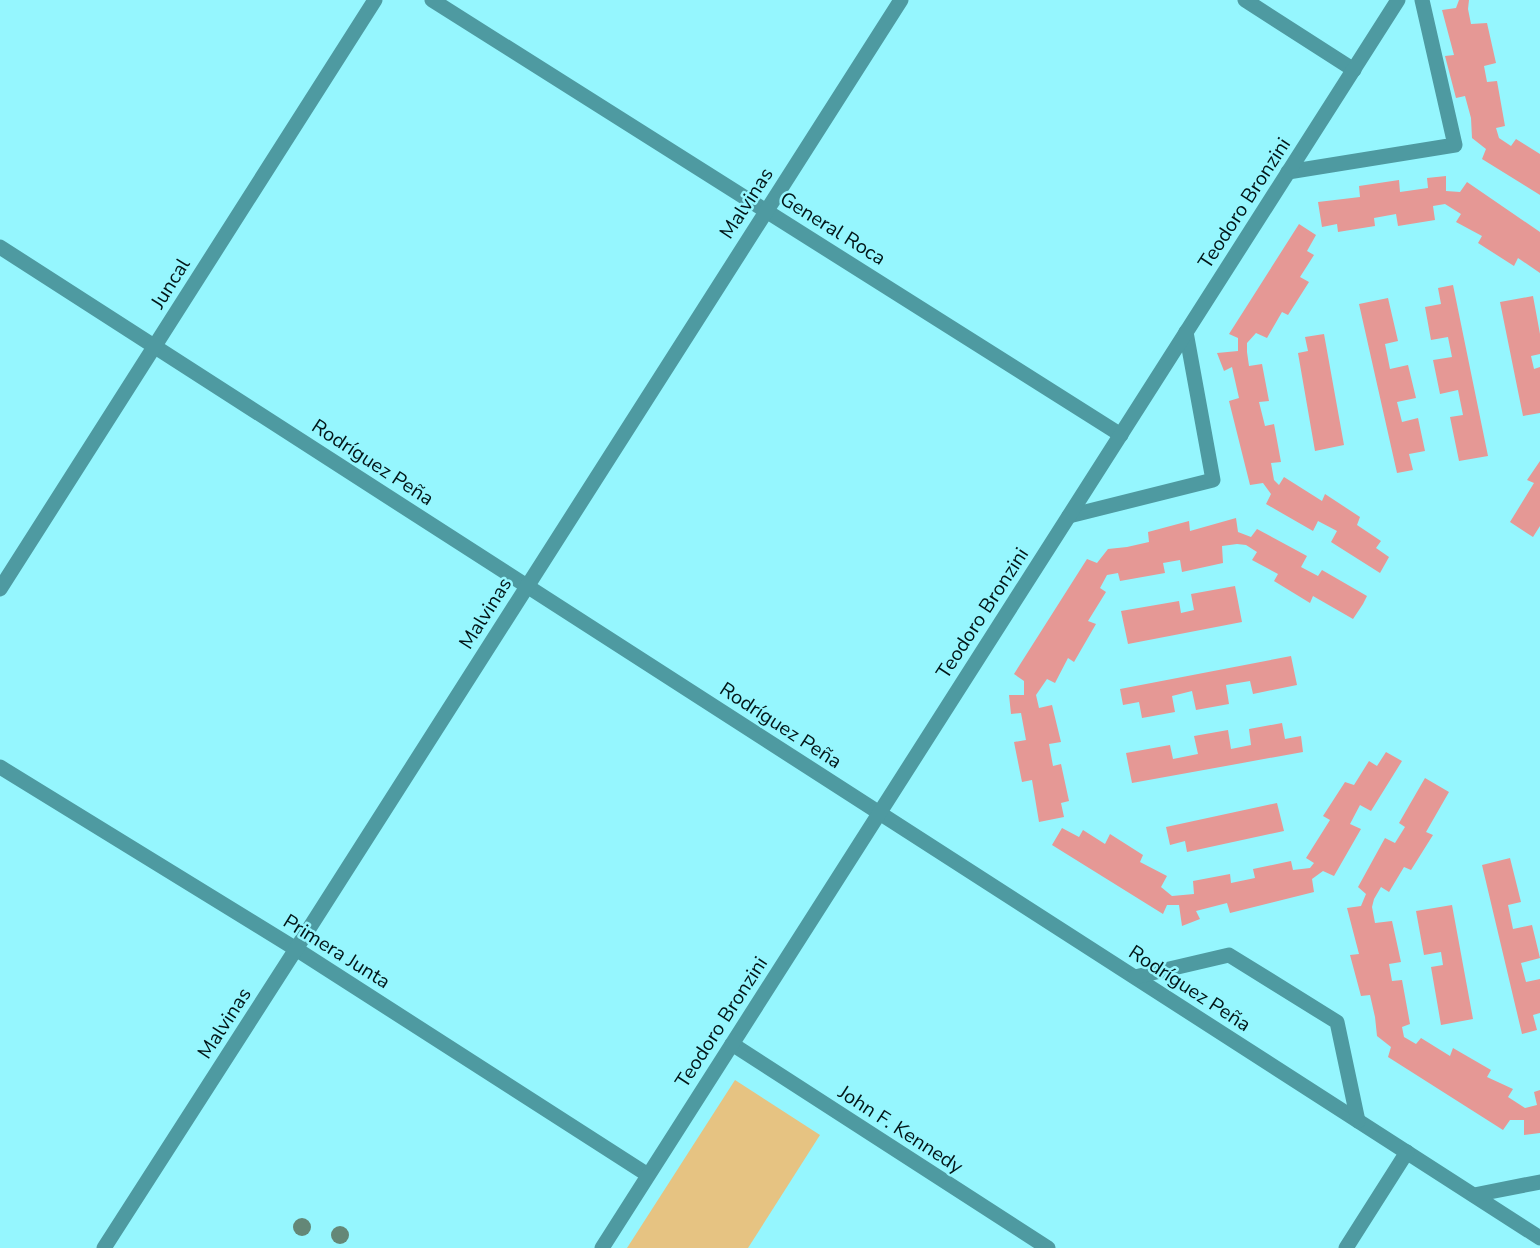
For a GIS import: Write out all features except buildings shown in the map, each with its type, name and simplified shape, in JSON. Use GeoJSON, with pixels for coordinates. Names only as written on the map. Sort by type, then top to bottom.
{"type":"FeatureCollection","features":[{"type":"Feature","properties":{"kind":"street","name":"Juncal"},"geometry":{"type":"LineString","coordinates":[[0,589],[375,0]]}},
{"type":"Feature","properties":{"kind":"street","name":"General Roca"},"geometry":{"type":"LineString","coordinates":[[432,0],[1121,435]]}},
{"type":"Feature","properties":{"kind":"street","name":"Malvinas"},"geometry":{"type":"LineString","coordinates":[[104,1248],[901,0]]}},
{"type":"Feature","properties":{"kind":"street"},"geometry":{"type":"LineString","coordinates":[[1245,0],[1354,69]]}},
{"type":"Feature","properties":{"kind":"street","name":"Teodoro Bronzini"},"geometry":{"type":"LineString","coordinates":[[602,1248],[1398,0]]}},
{"type":"Feature","properties":{"kind":"street"},"geometry":{"type":"LineString","coordinates":[[1288,172],[1455,145],[1422,0]]}},
{"type":"Feature","properties":{"kind":"street","name":"Rodríguez Peña"},"geometry":{"type":"LineString","coordinates":[[0,247],[1540,1238]]}},
{"type":"Feature","properties":{"kind":"street"},"geometry":{"type":"LineString","coordinates":[[1070,516],[1213,480],[1186,332]]}},
{"type":"Feature","properties":{"kind":"street","name":"Primera Junta"},"geometry":{"type":"LineString","coordinates":[[0,768],[296,950],[648,1175]]}},
{"type":"Feature","properties":{"kind":"street"},"geometry":{"type":"LineString","coordinates":[[1135,977],[1228,955],[1337,1022],[1358,1120]]}},
{"type":"Feature","properties":{"kind":"street","name":"John F. Kennedy"},"geometry":{"type":"LineString","coordinates":[[732,1044],[1048,1248]]}},
{"type":"Feature","properties":{"kind":"street"},"geometry":{"type":"LineString","coordinates":[[1346,1248],[1407,1152]]}},
{"type":"Feature","properties":{"kind":"street"},"geometry":{"type":"LineString","coordinates":[[1474,1195],[1540,1182]]}},
{"type":"Feature","properties":{"kind":"shaded area"},"geometry":{"type":"Polygon","coordinates":[[[735,1080],[820,1135],[748,1248],[627,1248],[735,1080]]]}}]}
